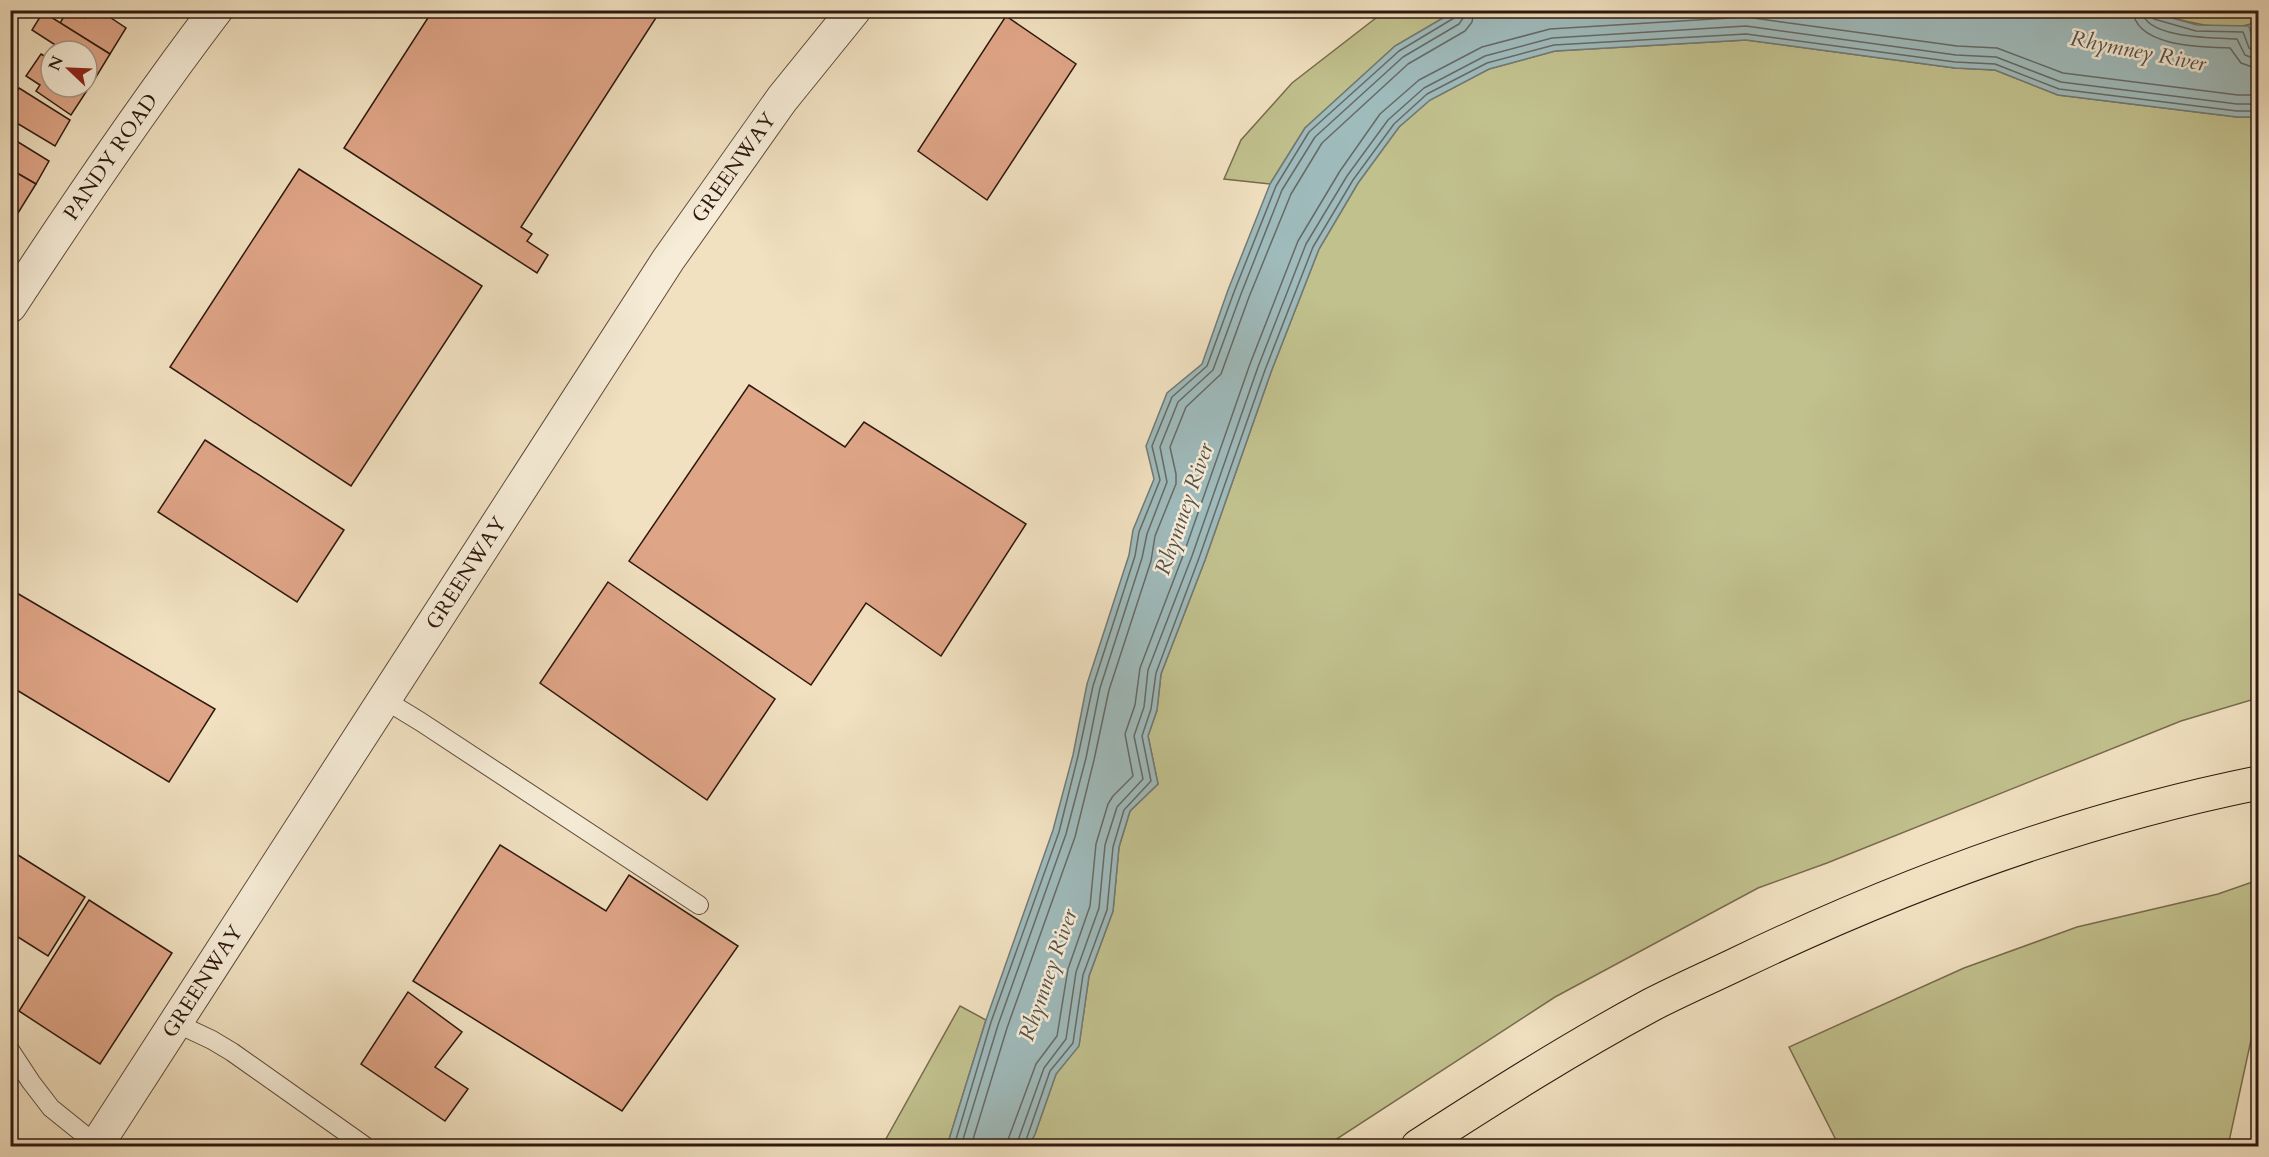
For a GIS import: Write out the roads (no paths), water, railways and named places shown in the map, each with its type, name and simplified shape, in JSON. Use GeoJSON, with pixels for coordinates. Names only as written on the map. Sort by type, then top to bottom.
{"type":"FeatureCollection","features":[{"type":"Feature","properties":{"kind":"main road"},"geometry":{"type":"LineString","coordinates":[[1418,1146],[1507,1089],[1652,1005],[1833,920],[1930,880],[2037,843],[2132,814],[2259,783]]}},
{"type":"Feature","properties":{"kind":"street","name":"PANDY ROAD"},"geometry":{"type":"LineString","coordinates":[[10,306],[69,215],[165,78],[216,10]]}},
{"type":"Feature","properties":{"kind":"street","name":"GREENWAY"},"geometry":{"type":"LineString","coordinates":[[97,1146],[668,260],[782,99],[854,10]]}},
{"type":"Feature","properties":{"kind":"lane"},"geometry":{"type":"LineString","coordinates":[[385,700],[699,904]]}},
{"type":"Feature","properties":{"kind":"lane"},"geometry":{"type":"LineString","coordinates":[[176,1023],[231,1052],[365,1146]]}},
{"type":"Feature","properties":{"kind":"lane"},"geometry":{"type":"LineString","coordinates":[[10,1050],[31,1083],[51,1108],[97,1146]]}},
{"type":"Feature","properties":{"kind":"water","name":"Rhymney River"},"geometry":{"type":"Polygon","coordinates":[[[1455,11],[2147,11],[2197,25],[2249,26],[2254,45],[2258,47],[2258,117],[2237,117],[2058,95],[1995,70],[1955,68],[1746,40],[1555,51],[1489,69],[1430,100],[1399,127],[1358,183],[1319,249],[1271,372],[1205,560],[1161,674],[1157,710],[1148,736],[1158,784],[1130,811],[1119,847],[1113,911],[1089,976],[1079,1046],[1056,1074],[1029,1146],[947,1146],[986,1020],[1053,830],[1073,755],[1087,684],[1129,555],[1133,530],[1154,479],[1146,446],[1167,393],[1202,364],[1228,290],[1270,184],[1305,128],[1395,46],[1455,11]]]}},
{"type":"Feature","properties":{"kind":"waterway"},"geometry":{"type":"LineString","coordinates":[[10,1140],[16,1146]]}}]}
